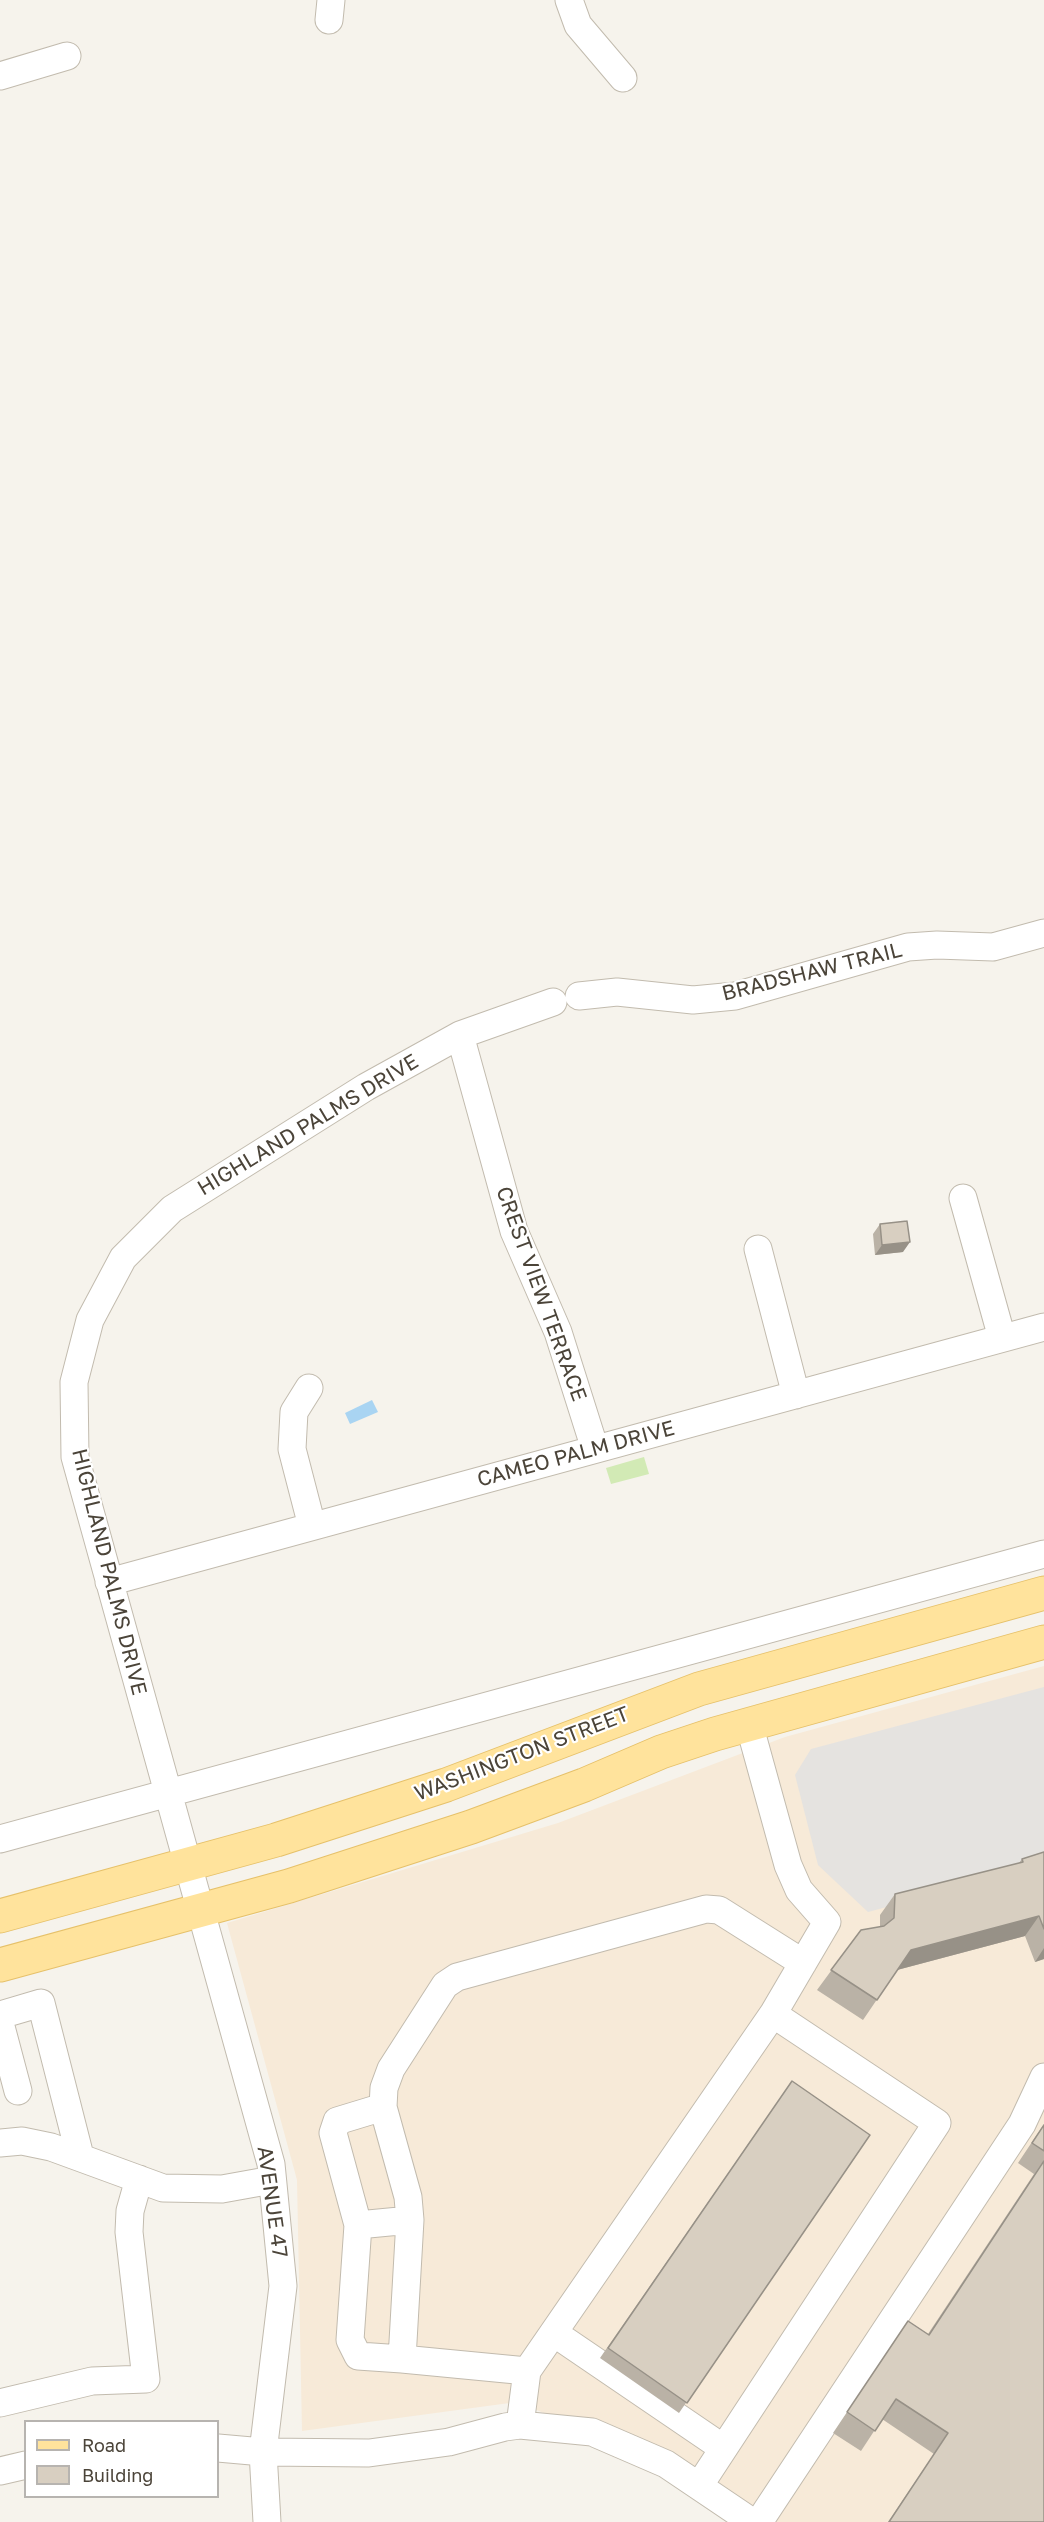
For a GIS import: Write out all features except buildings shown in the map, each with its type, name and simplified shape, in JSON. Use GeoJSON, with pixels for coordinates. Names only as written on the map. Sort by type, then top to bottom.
{"type":"FeatureCollection","features":[{"type":"Feature","properties":{"kind":"main road","name":"WASHINGTON STREET"},"geometry":{"type":"LineString","coordinates":[[0,1965],[194,1888],[276,1840],[446,1785],[561,1743],[645,1708],[699,1689],[1044,1593]]}},
{"type":"Feature","properties":{"kind":"main road","name":"WASHINGTON STREET"},"geometry":{"type":"LineString","coordinates":[[0,1916],[194,1888],[289,1886],[471,1827],[584,1785],[661,1752],[749,1724],[1044,1642]]}},
{"type":"Feature","properties":{"kind":"main road"},"geometry":{"type":"LineString","coordinates":[[749,1724],[750,1705],[789,1664]]}},
{"type":"Feature","properties":{"kind":"street"},"geometry":{"type":"LineString","coordinates":[[569,0],[578,25],[623,78]]}},
{"type":"Feature","properties":{"kind":"street"},"geometry":{"type":"LineString","coordinates":[[0,76],[66,56]]}},
{"type":"Feature","properties":{"kind":"street","name":"BRADSHAW TRAIL"},"geometry":{"type":"LineString","coordinates":[[566,999],[617,992],[693,1000],[735,996],[908,947],[937,945],[993,947],[1044,933]]}},
{"type":"Feature","properties":{"kind":"street","name":"HIGHLAND PALMS DRIVE"},"geometry":{"type":"LineString","coordinates":[[194,1888],[75,1458],[74,1382],[90,1320],[123,1258],[172,1209],[366,1087],[460,1035],[566,999]]}},
{"type":"Feature","properties":{"kind":"street","name":"CREST VIEW TERRACE"},"geometry":{"type":"LineString","coordinates":[[460,1035],[514,1231],[558,1332],[595,1449]]}},
{"type":"Feature","properties":{"kind":"street"},"geometry":{"type":"LineString","coordinates":[[963,1198],[1002,1338]]}},
{"type":"Feature","properties":{"kind":"street"},"geometry":{"type":"LineString","coordinates":[[758,1249],[796,1395]]}},
{"type":"Feature","properties":{"kind":"street","name":"CAMEO PALM DRIVE"},"geometry":{"type":"LineString","coordinates":[[109,1582],[1044,1327]]}},
{"type":"Feature","properties":{"kind":"street"},"geometry":{"type":"LineString","coordinates":[[309,1388],[294,1412],[292,1449],[312,1526]]}},
{"type":"Feature","properties":{"kind":"street"},"geometry":{"type":"LineString","coordinates":[[0,1839],[1044,1554]]}},
{"type":"Feature","properties":{"kind":"street"},"geometry":{"type":"LineString","coordinates":[[520,2425],[527,2371],[773,2014],[827,1922],[799,1890],[788,1865],[749,1724]]}},
{"type":"Feature","properties":{"kind":"street","name":"AVENUE 47"},"geometry":{"type":"LineString","coordinates":[[194,1888],[271,2164],[283,2286],[263,2451],[267,2522]]}},
{"type":"Feature","properties":{"kind":"street"},"geometry":{"type":"LineString","coordinates":[[402,2359],[410,2220],[408,2197],[383,2107],[384,2088],[391,2069],[445,1985],[457,1977],[706,1910],[719,1910],[803,1964]]}},
{"type":"Feature","properties":{"kind":"street"},"geometry":{"type":"LineString","coordinates":[[0,2015],[41,2003],[80,2156]]}},
{"type":"Feature","properties":{"kind":"street"},"geometry":{"type":"LineString","coordinates":[[699,2486],[937,2123],[773,2014]]}},
{"type":"Feature","properties":{"kind":"street"},"geometry":{"type":"LineString","coordinates":[[0,2023],[9,2093],[62,2080]]}},
{"type":"Feature","properties":{"kind":"street"},"geometry":{"type":"LineString","coordinates":[[759,2522],[1022,2124],[1044,2077]]}},
{"type":"Feature","properties":{"kind":"street"},"geometry":{"type":"LineString","coordinates":[[383,2107],[337,2121],[333,2133],[358,2225],[350,2340],[358,2356],[527,2371]]}},
{"type":"Feature","properties":{"kind":"street"},"geometry":{"type":"LineString","coordinates":[[0,2143],[22,2141],[51,2147],[163,2188],[222,2189],[272,2180]]}},
{"type":"Feature","properties":{"kind":"street"},"geometry":{"type":"LineString","coordinates":[[0,2403],[92,2380],[146,2379],[129,2232],[130,2211],[139,2178]]}},
{"type":"Feature","properties":{"kind":"street"},"geometry":{"type":"LineString","coordinates":[[358,2225],[410,2220]]}},
{"type":"Feature","properties":{"kind":"street"},"geometry":{"type":"LineString","coordinates":[[554,2333],[723,2448]]}},
{"type":"Feature","properties":{"kind":"street"},"geometry":{"type":"LineString","coordinates":[[219,2448],[369,2453],[449,2442],[520,2425],[592,2432],[666,2464],[752,2522]]}},
{"type":"Feature","properties":{"kind":"street"},"geometry":{"type":"LineString","coordinates":[[0,2471],[24,2465]]}},
{"type":"Feature","properties":{"kind":"shaded area"},"geometry":{"type":"Polygon","coordinates":[[[1044,1666],[1044,2522],[738,2522],[644,2454],[517,2402],[302,2431],[297,2180],[227,1923],[558,1823],[785,1737],[1044,1666]]]}},
{"type":"Feature","properties":{"kind":"shaded area"},"geometry":{"type":"Polygon","coordinates":[[[1044,1687],[1044,1865],[868,1912],[818,1865],[795,1775],[811,1749],[1044,1687]]]}},
{"type":"Feature","properties":{"kind":"green space"},"geometry":{"type":"Polygon","coordinates":[[[644,1457],[649,1474],[611,1484],[606,1468],[644,1457]]]}},
{"type":"Feature","properties":{"kind":"water"},"geometry":{"type":"Polygon","coordinates":[[[372,1400],[378,1412],[350,1424],[345,1413],[372,1400]]]}}]}
